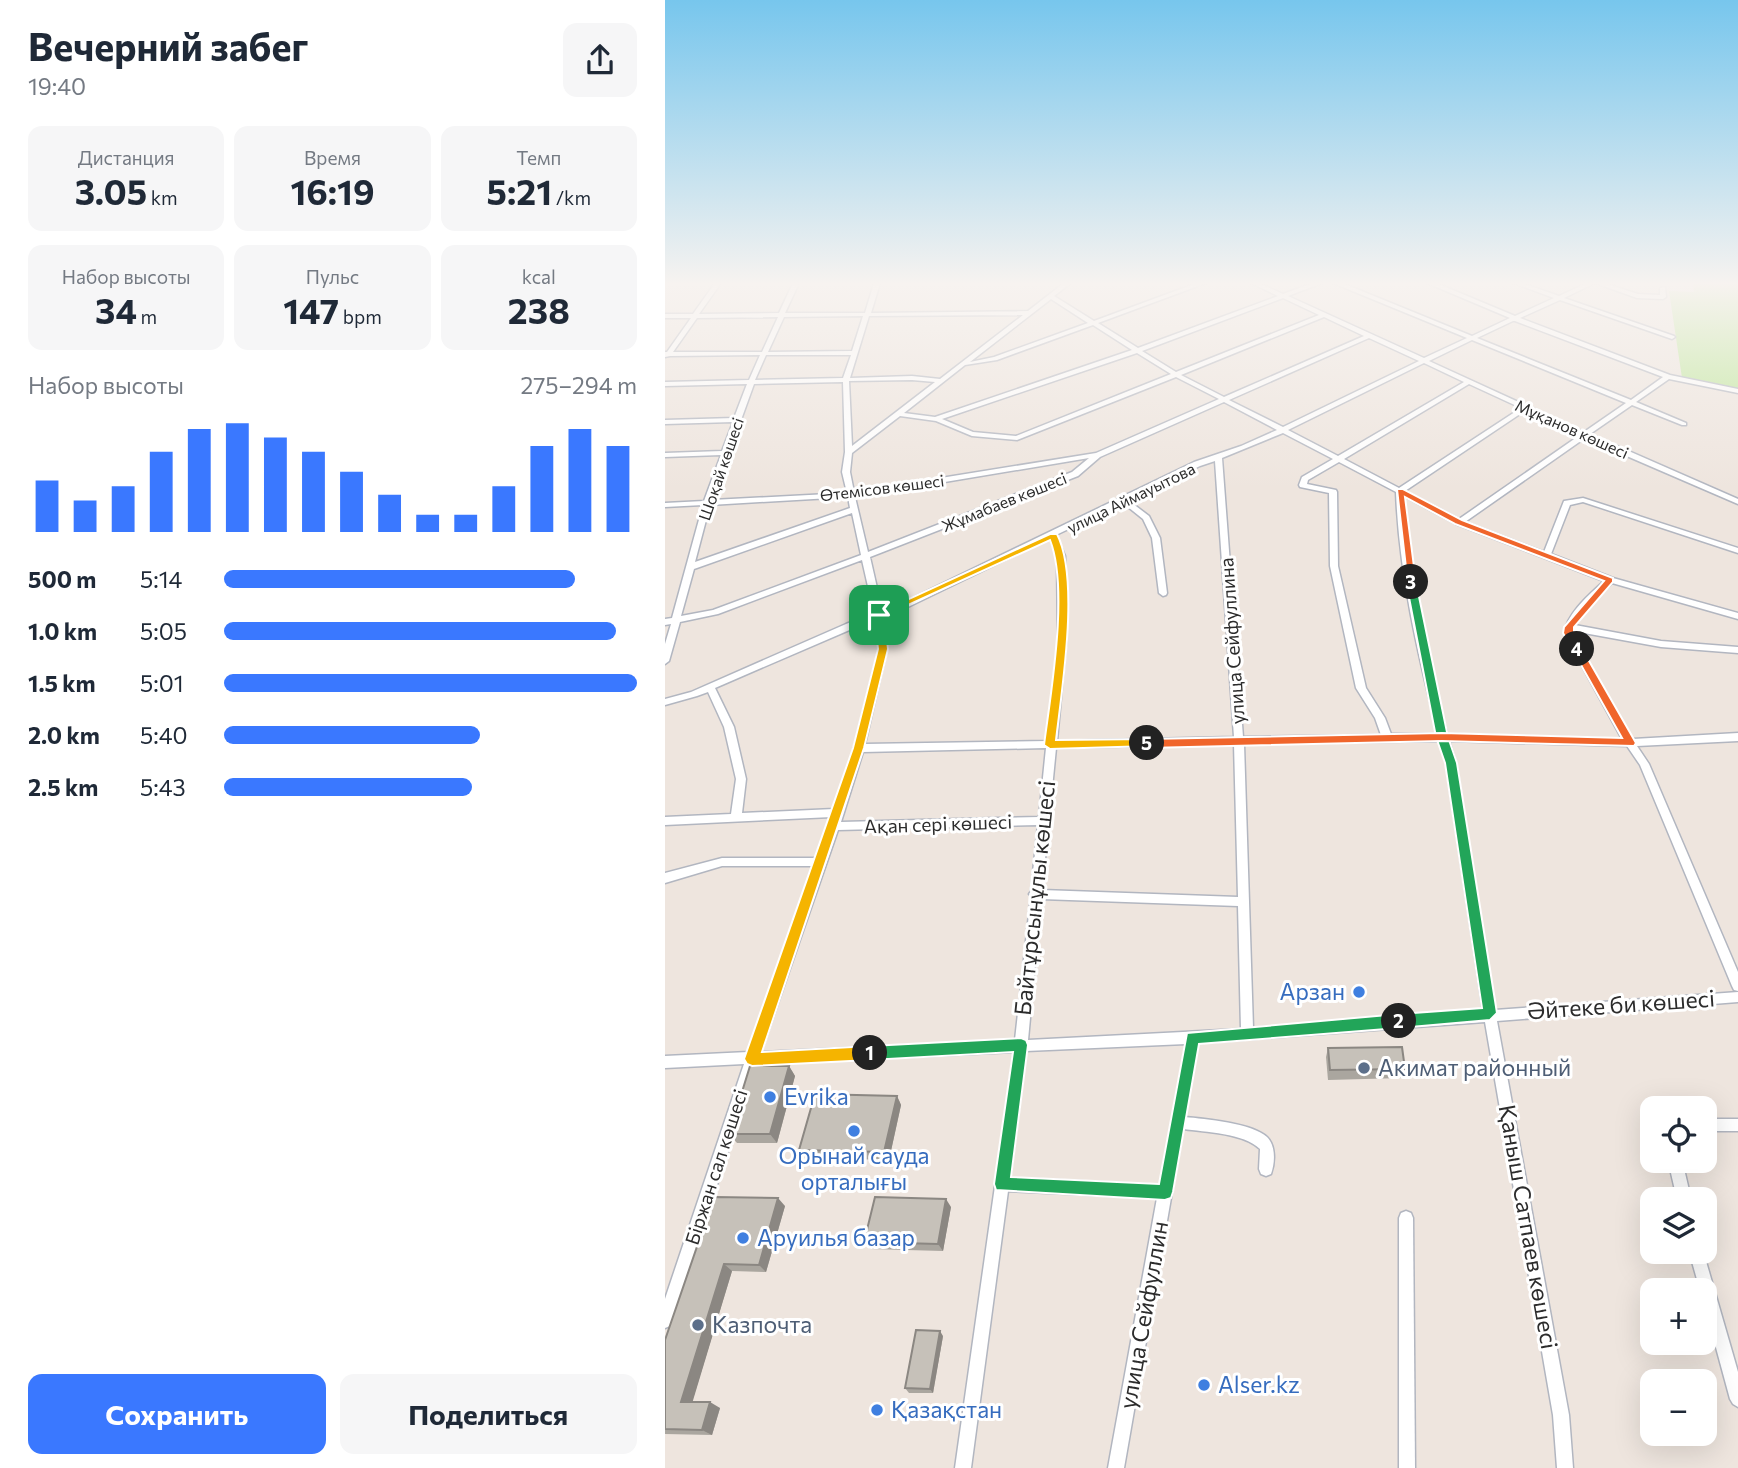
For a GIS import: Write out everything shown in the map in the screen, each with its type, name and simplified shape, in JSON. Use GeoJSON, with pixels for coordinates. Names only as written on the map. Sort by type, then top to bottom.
{"type":"FeatureCollection","features":[{"type":"Feature","properties":{"kind":"street"},"geometry":{"type":"LineString","coordinates":[[849,452],[979,352]]}},
{"type":"Feature","properties":{"kind":"street"},"geometry":{"type":"LineString","coordinates":[[963,364],[995,359],[1017,352]]}},
{"type":"Feature","properties":{"kind":"street"},"geometry":{"type":"LineString","coordinates":[[937,419],[1135,352]]}},
{"type":"Feature","properties":{"kind":"street"},"geometry":{"type":"LineString","coordinates":[[1137,352],[1458,522],[1610,580],[1738,617]]}},
{"type":"Feature","properties":{"kind":"street"},"geometry":{"type":"LineString","coordinates":[[898,414],[937,419],[972,433],[1017,438],[1235,352]]}},
{"type":"Feature","properties":{"kind":"street","name":"Жұмабаев көшесі"},"geometry":{"type":"LineString","coordinates":[[665,622],[715,611],[866,556],[1075,474],[1097,455],[1334,352]]}},
{"type":"Feature","properties":{"kind":"street","name":"Мұқанов көшесі"},"geometry":{"type":"LineString","coordinates":[[1402,352],[1738,502]]}},
{"type":"Feature","properties":{"kind":"street","name":"улица Аймауытова"},"geometry":{"type":"LineString","coordinates":[[665,702],[710,687],[879,615],[1053,536],[1197,464],[1218,458],[1282,430],[1443,352]]}},
{"type":"Feature","properties":{"kind":"street"},"geometry":{"type":"LineString","coordinates":[[1501,352],[1684,424]]}},
{"type":"Feature","properties":{"kind":"street"},"geometry":{"type":"LineString","coordinates":[[1600,352],[1668,377],[1738,391]]}},
{"type":"Feature","properties":{"kind":"street","name":"Шоқай көшесі"},"geometry":{"type":"LineString","coordinates":[[665,661],[707,503],[764,353]]}},
{"type":"Feature","properties":{"kind":"street"},"geometry":{"type":"LineString","coordinates":[[666,356],[854,353]]}},
{"type":"Feature","properties":{"kind":"street","name":"Біржан сал көшесі"},"geometry":{"type":"LineString","coordinates":[[665,1321],[752,1059],[834,826],[859,748],[883,649],[879,615],[846,472],[849,452],[846,380],[854,353]]}},
{"type":"Feature","properties":{"kind":"street"},"geometry":{"type":"LineString","coordinates":[[1458,522],[1668,377]]}},
{"type":"Feature","properties":{"kind":"street"},"geometry":{"type":"LineString","coordinates":[[665,384],[912,378],[941,381]]}},
{"type":"Feature","properties":{"kind":"street"},"geometry":{"type":"LineString","coordinates":[[1387,738],[1380,718],[1361,688],[1334,566],[1333,492],[1303,485],[1304,479],[1468,382]]}},
{"type":"Feature","properties":{"kind":"street"},"geometry":{"type":"LineString","coordinates":[[1400,491],[1525,408]]}},
{"type":"Feature","properties":{"kind":"street"},"geometry":{"type":"LineString","coordinates":[[665,422],[737,420]]}},
{"type":"Feature","properties":{"kind":"street"},"geometry":{"type":"LineString","coordinates":[[665,456],[725,453]]}},
{"type":"Feature","properties":{"kind":"street","name":"Өтемісов көшесі"},"geometry":{"type":"LineString","coordinates":[[665,505],[851,495],[1050,465],[1097,455]]}},
{"type":"Feature","properties":{"kind":"street","name":"улица Сейфуллина"},"geometry":{"type":"LineString","coordinates":[[1218,458],[1239,742],[1247,1033]]}},
{"type":"Feature","properties":{"kind":"street","name":"Қаныш Сатпаев көшесі"},"geometry":{"type":"LineString","coordinates":[[1400,491],[1417,619],[1442,737],[1451,763],[1490,1013],[1561,1415],[1565,1468]]}},
{"type":"Feature","properties":{"kind":"street"},"geometry":{"type":"LineString","coordinates":[[1546,556],[1567,503],[1583,500],[1738,551]]}},
{"type":"Feature","properties":{"kind":"street"},"geometry":{"type":"LineString","coordinates":[[1125,501],[1146,517],[1156,538],[1163,593]]}},
{"type":"Feature","properties":{"kind":"street"},"geometry":{"type":"LineString","coordinates":[[690,568],[855,509]]}},
{"type":"Feature","properties":{"kind":"street","name":"Байтұрсынұлы көшесі"},"geometry":{"type":"LineString","coordinates":[[963,1468],[1021,1045],[1062,642],[1061,556],[1053,536]]}},
{"type":"Feature","properties":{"kind":"street"},"geometry":{"type":"LineString","coordinates":[[1610,580],[1569,627],[1568,633],[1644,764],[1738,986]]}},
{"type":"Feature","properties":{"kind":"street"},"geometry":{"type":"LineString","coordinates":[[1569,627],[1661,645],[1738,650]]}},
{"type":"Feature","properties":{"kind":"street"},"geometry":{"type":"LineString","coordinates":[[710,687],[729,727],[741,779],[736,817]]}},
{"type":"Feature","properties":{"kind":"street"},"geometry":{"type":"LineString","coordinates":[[859,748],[1442,737],[1630,743],[1738,737]]}},
{"type":"Feature","properties":{"kind":"street","name":"Ақан сері көшесі"},"geometry":{"type":"LineString","coordinates":[[665,821],[838,813]]}},
{"type":"Feature","properties":{"kind":"street","name":"Ақан сері көшесі"},"geometry":{"type":"LineString","coordinates":[[834,826],[1042,821]]}},
{"type":"Feature","properties":{"kind":"street"},"geometry":{"type":"LineString","coordinates":[[665,878],[722,862],[821,862]]}},
{"type":"Feature","properties":{"kind":"street"},"geometry":{"type":"LineString","coordinates":[[1035,894],[1244,902]]}},
{"type":"Feature","properties":{"kind":"street","name":"Әйтеке би көшесі"},"geometry":{"type":"LineString","coordinates":[[665,1062],[1192,1038],[1490,1013],[1738,997]]}},
{"type":"Feature","properties":{"kind":"street","name":"улица Сейфуллин"},"geometry":{"type":"LineString","coordinates":[[1117,1468],[1192,1038]]}},
{"type":"Feature","properties":{"kind":"street"},"geometry":{"type":"LineString","coordinates":[[1178,1122],[1251,1135],[1263,1143],[1268,1155],[1266,1169]]}},
{"type":"Feature","properties":{"kind":"street"},"geometry":{"type":"LineString","coordinates":[[1717,1125],[1738,1125]]}},
{"type":"Feature","properties":{"kind":"street"},"geometry":{"type":"LineString","coordinates":[[1002,1184],[1165,1192]]}},
{"type":"Feature","properties":{"kind":"street"},"geometry":{"type":"LineString","coordinates":[[1406,1218],[1407,1468]]}},
{"type":"Feature","properties":{"kind":"street"},"geometry":{"type":"LineString","coordinates":[[1700,1264],[1738,1399]]}},
{"type":"Feature","properties":{"kind":"green space"},"geometry":{"type":"Polygon","coordinates":[[[1678,352],[1738,352],[1738,389],[1682,378],[1678,352]]]}},
{"type":"Feature","properties":{"kind":"building"},"geometry":{"type":"Polygon","coordinates":[[[1402,1047],[1405,1069],[1330,1070],[1328,1048],[1402,1047]]]}},
{"type":"Feature","properties":{"kind":"building","name":"Evrika"},"geometry":{"type":"Polygon","coordinates":[[[750,1066],[789,1066],[770,1134],[729,1134],[750,1066]]]}},
{"type":"Feature","properties":{"kind":"building","name":"Орынай сауда орталығы"},"geometry":{"type":"Polygon","coordinates":[[[815,1094],[897,1096],[884,1152],[799,1150],[815,1094]]]}},
{"type":"Feature","properties":{"kind":"building"},"geometry":{"type":"Polygon","coordinates":[[[714,1197],[778,1198],[759,1265],[724,1264],[681,1402],[710,1402],[702,1430],[665,1429],[665,1340],[714,1197]]]}},
{"type":"Feature","properties":{"kind":"building"},"geometry":{"type":"Polygon","coordinates":[[[875,1197],[946,1199],[938,1244],[864,1242],[875,1197]]]}},
{"type":"Feature","properties":{"kind":"building"},"geometry":{"type":"Polygon","coordinates":[[[916,1330],[940,1331],[930,1389],[905,1388],[916,1330]]]}},
{"type":"Feature","properties":{"kind":"place","name":"Арзан"},"geometry":{"type":"Point","coordinates":[1359,992]}},
{"type":"Feature","properties":{"kind":"place","name":"Акимат районный"},"geometry":{"type":"Point","coordinates":[1364,1068]}},
{"type":"Feature","properties":{"kind":"place","name":"Evrika"},"geometry":{"type":"Point","coordinates":[770,1097]}},
{"type":"Feature","properties":{"kind":"place","name":"Орынай сауда орталығы"},"geometry":{"type":"Point","coordinates":[854,1131]}},
{"type":"Feature","properties":{"kind":"place","name":"Аруилья базар"},"geometry":{"type":"Point","coordinates":[743,1238]}},
{"type":"Feature","properties":{"kind":"place","name":"Казпочта"},"geometry":{"type":"Point","coordinates":[698,1325]}},
{"type":"Feature","properties":{"kind":"place","name":"Alser.kz"},"geometry":{"type":"Point","coordinates":[1204,1385]}},
{"type":"Feature","properties":{"kind":"place","name":"Қазақстан"},"geometry":{"type":"Point","coordinates":[877,1410]}},
{"type":"Feature","properties":{"kind":"route"},"geometry":{"type":"LineString","coordinates":[[879,615],[883,649],[859,748],[752,1059],[1021,1045],[1002,1184],[1165,1192],[1192,1038],[1490,1013],[1451,763],[1442,737],[1417,619],[1400,491],[1458,522],[1610,580],[1569,627],[1568,633],[1630,743],[1442,737],[1050,745],[1062,642],[1061,556],[1053,536],[879,615]]}}]}
